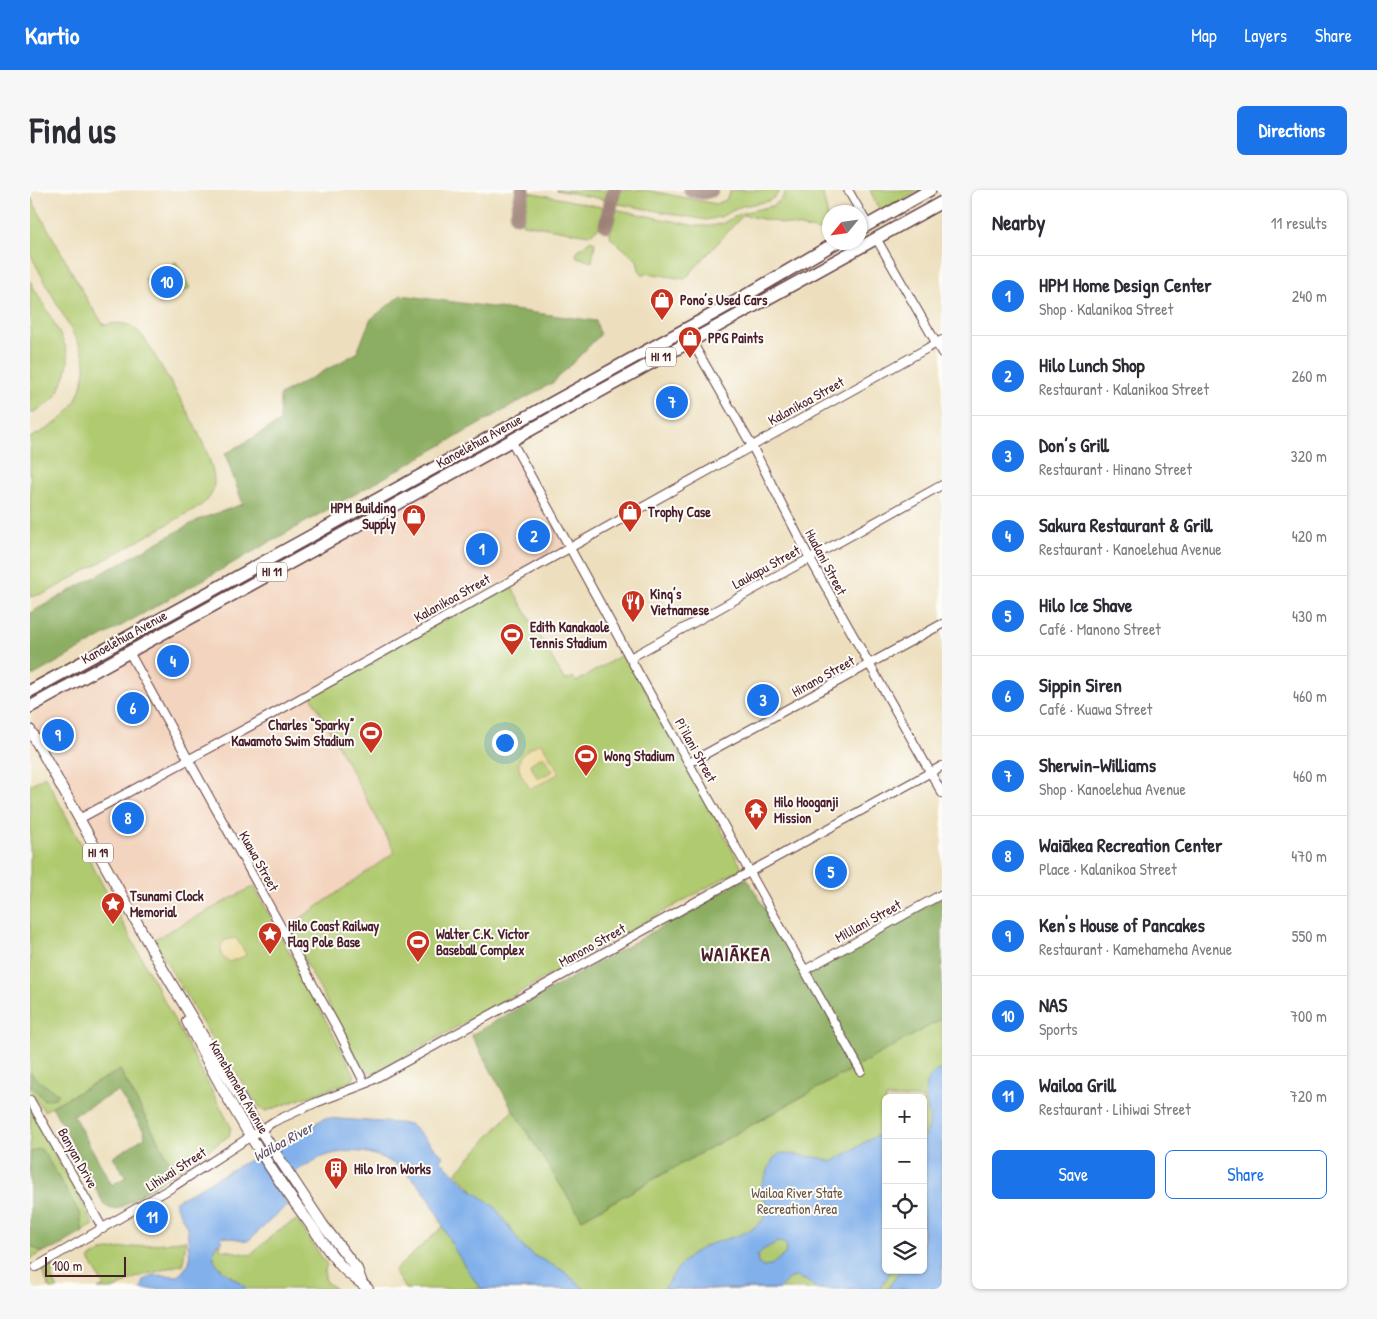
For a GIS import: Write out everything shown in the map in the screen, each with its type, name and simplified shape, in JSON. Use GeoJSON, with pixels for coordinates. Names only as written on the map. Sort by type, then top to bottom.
{"type":"FeatureCollection","features":[{"type":"Feature","properties":{"kind":"highway"},"geometry":{"type":"LineString","coordinates":[[867,225],[930,190]]}},
{"type":"Feature","properties":{"kind":"highway","name":"Kanoelehua Avenue"},"geometry":{"type":"LineString","coordinates":[[30,707],[942,202]]}},
{"type":"Feature","properties":{"kind":"highway"},"geometry":{"type":"LineString","coordinates":[[867,230],[876,238]]}},
{"type":"Feature","properties":{"kind":"highway","name":"Kanoelehua Avenue"},"geometry":{"type":"LineString","coordinates":[[30,691],[731,304],[823,250]]}},
{"type":"Feature","properties":{"kind":"highway"},"geometry":{"type":"LineString","coordinates":[[477,443],[502,439],[511,440],[513,432],[521,420]]}},
{"type":"Feature","properties":{"kind":"main road","name":"Kamehameha Avenue"},"geometry":{"type":"LineString","coordinates":[[30,730],[161,966],[260,1129],[323,1225],[357,1269],[365,1286]]}},
{"type":"Feature","properties":{"kind":"main road","name":"Kamehameha Avenue"},"geometry":{"type":"LineString","coordinates":[[161,966],[206,1060],[282,1186],[338,1262],[350,1275],[365,1286]]}},
{"type":"Feature","properties":{"kind":"street"},"geometry":{"type":"LineString","coordinates":[[848,190],[854,205]]}},
{"type":"Feature","properties":{"kind":"street"},"geometry":{"type":"LineString","coordinates":[[876,238],[939,342],[942,353]]}},
{"type":"Feature","properties":{"kind":"street","name":"Hualani Street"},"geometry":{"type":"LineString","coordinates":[[691,340],[752,446],[809,558],[942,793]]}},
{"type":"Feature","properties":{"kind":"street","name":"Kalanikoa Street"},"geometry":{"type":"LineString","coordinates":[[79,819],[267,717],[570,546],[939,342]]}},
{"type":"Feature","properties":{"kind":"street","name":"Pi‘ilani Street"},"geometry":{"type":"LineString","coordinates":[[511,440],[860,1071]]}},
{"type":"Feature","properties":{"kind":"street","name":"Laukapu Street"},"geometry":{"type":"LineString","coordinates":[[630,658],[942,484]]}},
{"type":"Feature","properties":{"kind":"street","name":"Hinano Street"},"geometry":{"type":"LineString","coordinates":[[689,763],[942,624]]}},
{"type":"Feature","properties":{"kind":"street","name":"Kuawa Street"},"geometry":{"type":"LineString","coordinates":[[128,652],[338,1030],[366,1084]]}},
{"type":"Feature","properties":{"kind":"street","name":"Manono Street"},"geometry":{"type":"LineString","coordinates":[[250,1135],[297,1110],[366,1084],[942,766]]}},
{"type":"Feature","properties":{"kind":"street","name":"Mililani Street"},"geometry":{"type":"LineString","coordinates":[[805,970],[942,894]]}},
{"type":"Feature","properties":{"kind":"street","name":"Banyan Drive"},"geometry":{"type":"LineString","coordinates":[[30,1100],[103,1229]]}},
{"type":"Feature","properties":{"kind":"street","name":"Lihiwai Street"},"geometry":{"type":"LineString","coordinates":[[36,1267],[171,1188],[250,1135]]}},
{"type":"Feature","properties":{"kind":"shaded area"},"geometry":{"type":"Polygon","coordinates":[[[504,450],[509,450],[515,456],[566,545],[309,692],[395,852],[287,928],[261,882],[153,940],[33,725],[33,717],[37,710],[504,450]]]}},
{"type":"Feature","properties":{"kind":"green space"},"geometry":{"type":"Polygon","coordinates":[[[556,190],[609,190],[609,191],[607,200],[556,190]]]}},
{"type":"Feature","properties":{"kind":"green space"},"geometry":{"type":"Polygon","coordinates":[[[620,190],[646,190],[716,204],[726,200],[731,190],[780,190],[769,201],[742,206],[720,217],[706,220],[614,203],[616,194],[620,190]]]}},
{"type":"Feature","properties":{"kind":"green space"},"geometry":{"type":"Polygon","coordinates":[[[787,190],[822,190],[825,205],[822,205],[822,232],[743,215],[685,279],[646,273],[644,276],[639,270],[637,260],[611,238],[609,227],[614,209],[696,226],[712,226],[723,223],[742,213],[772,206],[781,200],[787,190]]]}},
{"type":"Feature","properties":{"kind":"green space"},"geometry":{"type":"Polygon","coordinates":[[[870,190],[921,190],[885,210],[880,209],[876,204],[870,190]]]}},
{"type":"Feature","properties":{"kind":"green space"},"geometry":{"type":"Polygon","coordinates":[[[529,192],[606,208],[603,220],[599,227],[589,235],[523,224],[520,220],[529,192]]]}},
{"type":"Feature","properties":{"kind":"green space"},"geometry":{"type":"Polygon","coordinates":[[[31,198],[89,303],[104,325],[118,323],[128,325],[133,327],[147,342],[188,412],[207,452],[214,484],[210,497],[200,506],[46,593],[30,597],[30,438],[56,423],[69,411],[78,395],[85,369],[84,356],[80,346],[30,254],[31,198]]]}},
{"type":"Feature","properties":{"kind":"green space"},"geometry":{"type":"Polygon","coordinates":[[[591,240],[595,243],[592,262],[577,257],[578,250],[591,240]]]}},
{"type":"Feature","properties":{"kind":"green space"},"geometry":{"type":"Polygon","coordinates":[[[176,262],[190,288],[160,304],[145,279],[176,262]]]}},
{"type":"Feature","properties":{"kind":"green space"},"geometry":{"type":"Polygon","coordinates":[[[30,281],[57,329],[66,349],[68,361],[65,374],[54,398],[48,404],[30,414],[30,281]]]}},
{"type":"Feature","properties":{"kind":"green space"},"geometry":{"type":"Polygon","coordinates":[[[401,295],[596,321],[600,335],[554,382],[34,675],[30,675],[30,613],[200,519],[243,504],[225,454],[280,422],[280,395],[357,353],[370,320],[401,295]]]}},
{"type":"Feature","properties":{"kind":"green space"},"geometry":{"type":"Polygon","coordinates":[[[488,446],[30,702],[30,699],[130,644],[166,621],[473,452],[488,446]]]}},
{"type":"Feature","properties":{"kind":"green space"},"geometry":{"type":"Polygon","coordinates":[[[510,584],[565,681],[573,677],[576,682],[625,653],[742,868],[373,1074],[363,1069],[287,928],[395,852],[310,694],[510,584]]]}},
{"type":"Feature","properties":{"kind":"green space"},"geometry":{"type":"Polygon","coordinates":[[[45,776],[231,1127],[229,1136],[175,1172],[120,1070],[44,1111],[30,1091],[30,785],[45,776]]]}},
{"type":"Feature","properties":{"kind":"green space"},"geometry":{"type":"Polygon","coordinates":[[[747,878],[804,976],[942,897],[942,1019],[582,1219],[513,1110],[471,1035],[747,878]]]}},
{"type":"Feature","properties":{"kind":"green space"},"geometry":{"type":"Polygon","coordinates":[[[254,886],[355,1075],[352,1081],[266,1111],[261,1109],[212,1039],[153,940],[254,886]]]}},
{"type":"Feature","properties":{"kind":"green space","name":"Wailoa River State Recreation Area"},"geometry":{"type":"Polygon","coordinates":[[[942,1019],[942,1289],[405,1289],[394,1271],[478,1195],[456,1173],[513,1110],[582,1219],[942,1019]]]}},
{"type":"Feature","properties":{"kind":"green space"},"geometry":{"type":"Polygon","coordinates":[[[120,1070],[175,1172],[120,1208],[112,1209],[105,1206],[52,1106],[120,1070]],[[118,1091],[73,1115],[112,1185],[126,1177],[113,1157],[145,1137],[144,1131],[118,1091]]]}},
{"type":"Feature","properties":{"kind":"green space"},"geometry":{"type":"Polygon","coordinates":[[[30,1072],[40,1082],[59,1094],[55,1098],[44,1100],[30,1084],[30,1072]]]}},
{"type":"Feature","properties":{"kind":"green space"},"geometry":{"type":"Polygon","coordinates":[[[30,1109],[94,1225],[30,1259],[30,1109]]]}},
{"type":"Feature","properties":{"kind":"green space"},"geometry":{"type":"Polygon","coordinates":[[[41,1149],[46,1156],[80,1214],[83,1232],[56,1248],[41,1252],[30,1245],[30,1155],[31,1152],[41,1149]]]}},
{"type":"Feature","properties":{"kind":"green space"},"geometry":{"type":"Polygon","coordinates":[[[297,1220],[327,1265],[324,1271],[326,1282],[336,1289],[247,1289],[221,1269],[213,1257],[214,1250],[219,1243],[221,1243],[220,1249],[251,1255],[277,1231],[297,1220]]]}},
{"type":"Feature","properties":{"kind":"green space"},"geometry":{"type":"Polygon","coordinates":[[[186,1240],[183,1264],[137,1277],[115,1289],[98,1289],[104,1286],[89,1259],[102,1251],[186,1240]]]}},
{"type":"Feature","properties":{"kind":"green space"},"geometry":{"type":"Polygon","coordinates":[[[52,1264],[54,1269],[51,1277],[58,1289],[50,1289],[42,1270],[52,1264]]]}},
{"type":"Feature","properties":{"kind":"sand"},"geometry":{"type":"Polygon","coordinates":[[[541,743],[560,773],[531,789],[521,774],[519,762],[521,756],[532,747],[541,743]],[[543,756],[530,764],[538,779],[553,771],[543,756]]]}},
{"type":"Feature","properties":{"kind":"sand"},"geometry":{"type":"Polygon","coordinates":[[[236,938],[246,954],[229,962],[221,955],[221,945],[225,940],[236,938]]]}},
{"type":"Feature","properties":{"kind":"water"},"geometry":{"type":"Polygon","coordinates":[[[178,273],[184,284],[168,293],[162,282],[178,273]]]}},
{"type":"Feature","properties":{"kind":"water"},"geometry":{"type":"Polygon","coordinates":[[[938,1070],[942,1070],[942,1289],[888,1289],[897,1274],[927,1274],[927,1132],[929,1121],[926,1085],[930,1077],[938,1070]]]}},
{"type":"Feature","properties":{"kind":"water","name":"Wailoa River"},"geometry":{"type":"Polygon","coordinates":[[[325,1118],[410,1124],[443,1156],[440,1160],[468,1187],[495,1207],[524,1248],[562,1270],[585,1289],[481,1289],[455,1250],[433,1206],[412,1178],[387,1160],[374,1155],[344,1152],[328,1155],[307,1164],[275,1185],[287,1205],[248,1241],[222,1236],[221,1243],[217,1244],[214,1252],[214,1259],[222,1270],[247,1289],[141,1289],[145,1279],[154,1275],[179,1276],[188,1265],[190,1259],[187,1227],[174,1202],[325,1118]]]}},
{"type":"Feature","properties":{"kind":"water"},"geometry":{"type":"Polygon","coordinates":[[[882,1132],[882,1274],[889,1274],[879,1289],[817,1289],[807,1281],[796,1277],[788,1279],[779,1289],[664,1289],[679,1267],[694,1253],[708,1245],[748,1231],[757,1226],[763,1219],[767,1207],[760,1189],[773,1159],[781,1153],[821,1158],[832,1162],[882,1132]],[[777,1242],[763,1250],[757,1257],[758,1263],[763,1267],[770,1266],[786,1253],[787,1246],[784,1243],[777,1242]]]}},
{"type":"Feature","properties":{"kind":"taxiway"},"geometry":{"type":"LineString","coordinates":[[517,216],[523,190]]}},
{"type":"Feature","properties":{"kind":"taxiway"},"geometry":{"type":"LineString","coordinates":[[606,225],[614,190]]}},
{"type":"Feature","properties":{"kind":"taxiway"},"geometry":{"type":"LineString","coordinates":[[691,190],[704,192],[711,190]]}},
{"type":"Feature","properties":{"kind":"place","name":"NAS"},"geometry":{"type":"Point","coordinates":[167,282]}},
{"type":"Feature","properties":{"kind":"place","name":"Pono’s Used Cars"},"geometry":{"type":"Point","coordinates":[662,321]}},
{"type":"Feature","properties":{"kind":"place","name":"PPG Paints"},"geometry":{"type":"Point","coordinates":[690,359]}},
{"type":"Feature","properties":{"kind":"place","name":"Sherwin-Williams"},"geometry":{"type":"Point","coordinates":[672,402]}},
{"type":"Feature","properties":{"kind":"place","name":"Trophy Case"},"geometry":{"type":"Point","coordinates":[630,533]}},
{"type":"Feature","properties":{"kind":"place","name":"Hilo Lunch Shop"},"geometry":{"type":"Point","coordinates":[534,536]}},
{"type":"Feature","properties":{"kind":"place","name":"HPM Building Supply"},"geometry":{"type":"Point","coordinates":[414,537]}},
{"type":"Feature","properties":{"kind":"place","name":"HPM Home Design Center"},"geometry":{"type":"Point","coordinates":[482,549]}},
{"type":"Feature","properties":{"kind":"place","name":"King’s Vietnamese"},"geometry":{"type":"Point","coordinates":[633,623]}},
{"type":"Feature","properties":{"kind":"place","name":"Edith Kanakaole Tennis Stadium"},"geometry":{"type":"Point","coordinates":[512,656]}},
{"type":"Feature","properties":{"kind":"place","name":"Sakura Restaurant & Grill"},"geometry":{"type":"Point","coordinates":[173,661]}},
{"type":"Feature","properties":{"kind":"place","name":"Don’s Grill"},"geometry":{"type":"Point","coordinates":[763,700]}},
{"type":"Feature","properties":{"kind":"place","name":"Sippin Siren"},"geometry":{"type":"Point","coordinates":[133,708]}},
{"type":"Feature","properties":{"kind":"place","name":"Ken's House of Pancakes"},"geometry":{"type":"Point","coordinates":[58,735]}},
{"type":"Feature","properties":{"kind":"place","name":"Charles “Sparky” Kawamoto Swim Stadium"},"geometry":{"type":"Point","coordinates":[371,754]}},
{"type":"Feature","properties":{"kind":"place","name":"Wong Stadium"},"geometry":{"type":"Point","coordinates":[586,777]}},
{"type":"Feature","properties":{"kind":"place","name":"Waiākea Recreation Center"},"geometry":{"type":"Point","coordinates":[128,818]}},
{"type":"Feature","properties":{"kind":"place","name":"Hilo Hooganji Mission"},"geometry":{"type":"Point","coordinates":[756,831]}},
{"type":"Feature","properties":{"kind":"place","name":"Hilo Ice Shave"},"geometry":{"type":"Point","coordinates":[831,872]}},
{"type":"Feature","properties":{"kind":"place","name":"Tsunami Clock Memorial"},"geometry":{"type":"Point","coordinates":[113,925]}},
{"type":"Feature","properties":{"kind":"place","name":"Hilo Coast Railway Flag Pole Base"},"geometry":{"type":"Point","coordinates":[270,955]}},
{"type":"Feature","properties":{"kind":"place","name":"Walter C.K. Victor Baseball Complex"},"geometry":{"type":"Point","coordinates":[418,963]}},
{"type":"Feature","properties":{"kind":"place","name":"Hilo Iron Works"},"geometry":{"type":"Point","coordinates":[336,1190]}},
{"type":"Feature","properties":{"kind":"place","name":"Wailoa Grill"},"geometry":{"type":"Point","coordinates":[152,1217]}},
{"type":"Feature","properties":{"kind":"district","name":"WAIĀKEA"},"geometry":{"type":"Point","coordinates":[736,954]}}]}
